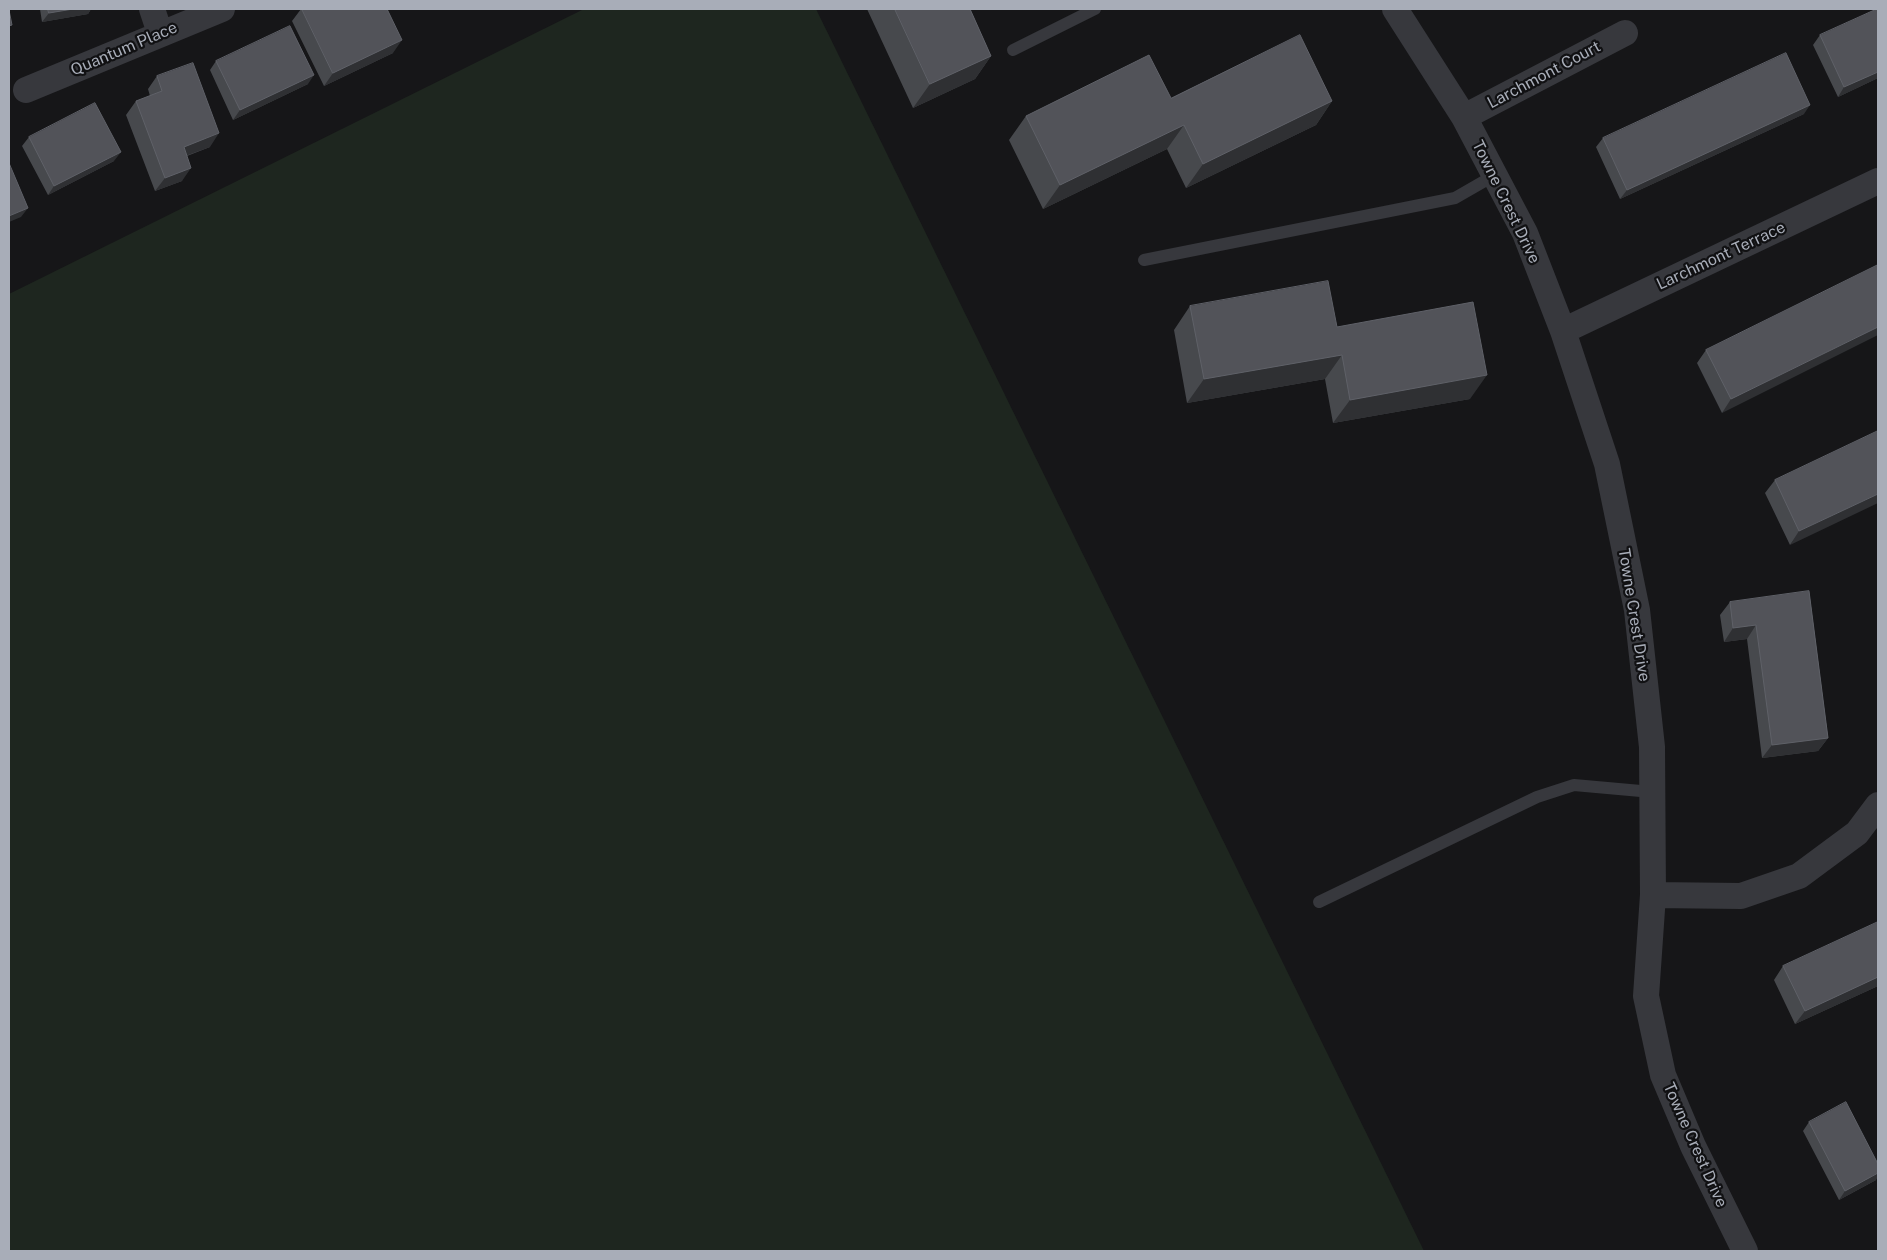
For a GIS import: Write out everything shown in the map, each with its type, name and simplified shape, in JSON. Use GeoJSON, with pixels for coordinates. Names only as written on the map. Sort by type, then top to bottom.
{"type":"FeatureCollection","features":[{"type":"Feature","properties":{"kind":"street"},"geometry":{"type":"LineString","coordinates":[[152,9],[160,33]]}},
{"type":"Feature","properties":{"kind":"street","name":"Quantum Place"},"geometry":{"type":"LineString","coordinates":[[26,90],[222,9]]}},
{"type":"Feature","properties":{"kind":"street","name":"Towne Crest Drive"},"geometry":{"type":"LineString","coordinates":[[1395,9],[1464,117],[1525,233],[1564,331],[1607,464],[1637,610],[1652,747],[1653,895],[1646,996],[1663,1075],[1692,1146],[1745,1251]]}},
{"type":"Feature","properties":{"kind":"street","name":"Larchmont Court"},"geometry":{"type":"LineString","coordinates":[[1464,117],[1624,33]]}},
{"type":"Feature","properties":{"kind":"street","name":"Larchmont Terrace"},"geometry":{"type":"LineString","coordinates":[[1564,331],[1878,181]]}},
{"type":"Feature","properties":{"kind":"street"},"geometry":{"type":"LineString","coordinates":[[1653,895],[1741,896],[1799,876],[1858,834],[1878,806]]}},
{"type":"Feature","properties":{"kind":"lane"},"geometry":{"type":"LineString","coordinates":[[1014,50],[1095,9]]}},
{"type":"Feature","properties":{"kind":"lane"},"geometry":{"type":"LineString","coordinates":[[1144,260],[1455,198],[1495,176]]}},
{"type":"Feature","properties":{"kind":"lane"},"geometry":{"type":"LineString","coordinates":[[1319,902],[1537,797],[1574,785],[1652,792]]}},
{"type":"Feature","properties":{"kind":"shaded area"},"geometry":{"type":"Polygon","coordinates":[[[584,9],[816,9],[1424,1251],[9,1251],[9,294],[584,9]]]}},
{"type":"Feature","properties":{"kind":"building"},"geometry":{"type":"Polygon","coordinates":[[[48,9],[73,9],[49,13],[48,9]]]}},
{"type":"Feature","properties":{"kind":"building"},"geometry":{"type":"Polygon","coordinates":[[[302,9],[387,9],[402,40],[333,73],[302,9]]]}},
{"type":"Feature","properties":{"kind":"building"},"geometry":{"type":"Polygon","coordinates":[[[895,9],[970,9],[991,56],[930,84],[895,9]]]}},
{"type":"Feature","properties":{"kind":"building"},"geometry":{"type":"Polygon","coordinates":[[[1877,9],[1878,72],[1844,87],[1820,35],[1877,9]]]}},
{"type":"Feature","properties":{"kind":"building"},"geometry":{"type":"Polygon","coordinates":[[[9,10],[12,25],[9,26],[9,10]]]}},
{"type":"Feature","properties":{"kind":"building"},"geometry":{"type":"Polygon","coordinates":[[[290,26],[314,75],[240,110],[216,61],[290,26]]]}},
{"type":"Feature","properties":{"kind":"building"},"geometry":{"type":"Polygon","coordinates":[[[1300,35],[1332,101],[1203,164],[1184,125],[1060,185],[1026,116],[1149,55],[1171,98],[1300,35]]]}},
{"type":"Feature","properties":{"kind":"building"},"geometry":{"type":"Polygon","coordinates":[[[1786,53],[1810,105],[1627,190],[1603,138],[1786,53]]]}},
{"type":"Feature","properties":{"kind":"building"},"geometry":{"type":"Polygon","coordinates":[[[193,63],[219,133],[184,147],[191,168],[165,178],[136,101],[162,91],[157,76],[193,63]]]}},
{"type":"Feature","properties":{"kind":"building"},"geometry":{"type":"Polygon","coordinates":[[[95,103],[121,152],[54,186],[29,137],[95,103]]]}},
{"type":"Feature","properties":{"kind":"building"},"geometry":{"type":"Polygon","coordinates":[[[9,163],[28,208],[9,216],[9,163]]]}},
{"type":"Feature","properties":{"kind":"building"},"geometry":{"type":"Polygon","coordinates":[[[1878,265],[1878,327],[1731,399],[1706,350],[1878,265]]]}},
{"type":"Feature","properties":{"kind":"building"},"geometry":{"type":"Polygon","coordinates":[[[1328,281],[1337,327],[1473,302],[1487,375],[1350,400],[1342,355],[1204,379],[1190,306],[1328,281]]]}},
{"type":"Feature","properties":{"kind":"building"},"geometry":{"type":"Polygon","coordinates":[[[1878,431],[1878,494],[1799,531],[1775,480],[1878,431]]]}},
{"type":"Feature","properties":{"kind":"building"},"geometry":{"type":"Polygon","coordinates":[[[1809,591],[1828,738],[1772,745],[1756,625],[1733,628],[1730,602],[1809,591]]]}},
{"type":"Feature","properties":{"kind":"building"},"geometry":{"type":"Polygon","coordinates":[[[1878,922],[1878,977],[1805,1011],[1783,966],[1878,922]]]}},
{"type":"Feature","properties":{"kind":"building"},"geometry":{"type":"Polygon","coordinates":[[[1846,1102],[1878,1164],[1878,1173],[1845,1191],[1809,1122],[1846,1102]]]}}]}
